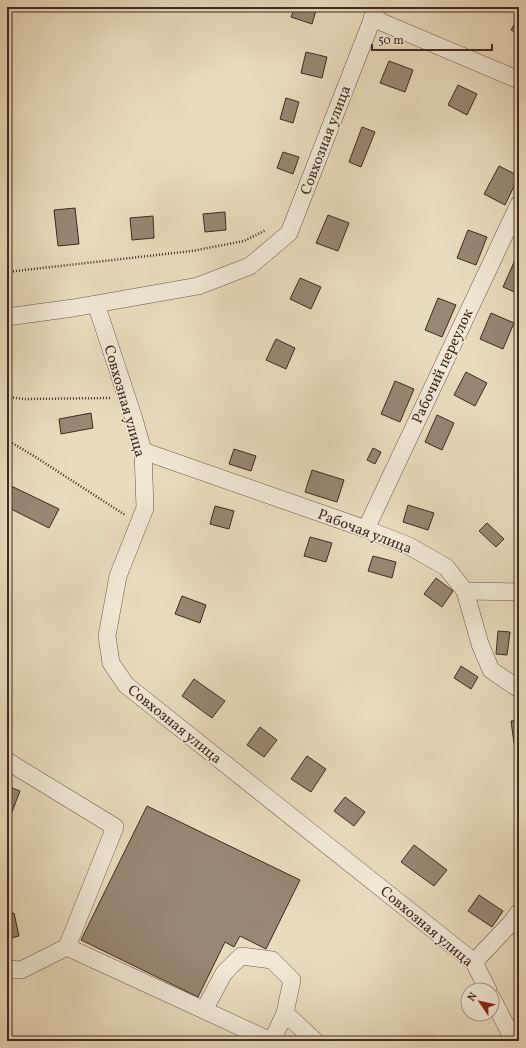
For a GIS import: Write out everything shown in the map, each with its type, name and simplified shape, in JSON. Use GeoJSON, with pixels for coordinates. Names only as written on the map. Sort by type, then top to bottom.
{"type":"FeatureCollection","features":[{"type":"Feature","properties":{"kind":"street"},"geometry":{"type":"LineString","coordinates":[[375,13],[519,80]]}},
{"type":"Feature","properties":{"kind":"street","name":"Совхозная улица"},"geometry":{"type":"LineString","coordinates":[[7,318],[198,286],[250,266],[289,233],[375,13]]}},
{"type":"Feature","properties":{"kind":"street","name":"Рабочий переулок"},"geometry":{"type":"LineString","coordinates":[[366,529],[519,204]]}},
{"type":"Feature","properties":{"kind":"street","name":"Совхозная улица"},"geometry":{"type":"LineString","coordinates":[[96,304],[143,451],[145,508],[118,576],[107,636],[111,663],[126,685],[474,962],[484,982]]}},
{"type":"Feature","properties":{"kind":"street","name":"Рабочая улица"},"geometry":{"type":"LineString","coordinates":[[143,451],[366,529],[409,546],[446,567],[465,591],[480,644],[491,670],[519,689]]}},
{"type":"Feature","properties":{"kind":"street"},"geometry":{"type":"LineString","coordinates":[[465,591],[519,592]]}},
{"type":"Feature","properties":{"kind":"street"},"geometry":{"type":"LineString","coordinates":[[7,761],[115,827],[67,947],[21,970],[7,969]]}},
{"type":"Feature","properties":{"kind":"street"},"geometry":{"type":"LineString","coordinates":[[474,962],[511,923],[519,912]]}},
{"type":"Feature","properties":{"kind":"street"},"geometry":{"type":"LineString","coordinates":[[67,947],[204,1010],[272,1041],[285,1012],[292,980],[272,960],[241,956],[224,973],[204,1010]]}},
{"type":"Feature","properties":{"kind":"street"},"geometry":{"type":"LineString","coordinates":[[285,1012],[315,1041]]}},
{"type":"Feature","properties":{"kind":"street"},"geometry":{"type":"LineString","coordinates":[[500,1014],[514,1041]]}},
{"type":"Feature","properties":{"kind":"path"},"geometry":{"type":"LineString","coordinates":[[7,272],[192,251],[244,241],[271,227]]}},
{"type":"Feature","properties":{"kind":"path"},"geometry":{"type":"LineString","coordinates":[[7,397],[25,399],[127,398]]}},
{"type":"Feature","properties":{"kind":"path"},"geometry":{"type":"LineString","coordinates":[[7,440],[41,460],[125,515],[137,528]]}},
{"type":"Feature","properties":{"kind":"building"},"geometry":{"type":"Polygon","coordinates":[[[295,7],[317,7],[312,24],[291,17],[295,7]]]}},
{"type":"Feature","properties":{"kind":"building"},"geometry":{"type":"Polygon","coordinates":[[[519,16],[519,34],[511,30],[519,16]]]}},
{"type":"Feature","properties":{"kind":"building"},"geometry":{"type":"Polygon","coordinates":[[[306,52],[327,57],[322,78],[301,73],[306,52]]]}},
{"type":"Feature","properties":{"kind":"building"},"geometry":{"type":"Polygon","coordinates":[[[389,61],[413,70],[405,92],[380,83],[389,61]]]}},
{"type":"Feature","properties":{"kind":"building"},"geometry":{"type":"Polygon","coordinates":[[[458,85],[477,94],[467,115],[448,105],[458,85]]]}},
{"type":"Feature","properties":{"kind":"building"},"geometry":{"type":"Polygon","coordinates":[[[286,98],[299,102],[293,123],[280,119],[286,98]]]}},
{"type":"Feature","properties":{"kind":"building"},"geometry":{"type":"Polygon","coordinates":[[[362,127],[375,132],[361,167],[349,162],[362,127]]]}},
{"type":"Feature","properties":{"kind":"building"},"geometry":{"type":"Polygon","coordinates":[[[283,152],[299,157],[293,174],[277,168],[283,152]]]}},
{"type":"Feature","properties":{"kind":"building"},"geometry":{"type":"Polygon","coordinates":[[[499,166],[519,176],[505,205],[484,194],[499,166]]]}},
{"type":"Feature","properties":{"kind":"building"},"geometry":{"type":"Polygon","coordinates":[[[75,208],[79,244],[58,246],[54,210],[75,208]]]}},
{"type":"Feature","properties":{"kind":"building"},"geometry":{"type":"Polygon","coordinates":[[[225,212],[226,230],[205,232],[203,214],[225,212]]]}},
{"type":"Feature","properties":{"kind":"building"},"geometry":{"type":"Polygon","coordinates":[[[328,215],[349,223],[338,251],[316,243],[328,215]]]}},
{"type":"Feature","properties":{"kind":"building"},"geometry":{"type":"Polygon","coordinates":[[[153,216],[154,238],[132,240],[130,218],[153,216]]]}},
{"type":"Feature","properties":{"kind":"building"},"geometry":{"type":"Polygon","coordinates":[[[468,230],[487,237],[476,265],[457,258],[468,230]]]}},
{"type":"Feature","properties":{"kind":"building"},"geometry":{"type":"Polygon","coordinates":[[[515,260],[519,262],[519,294],[503,287],[515,260]]]}},
{"type":"Feature","properties":{"kind":"building"},"geometry":{"type":"Polygon","coordinates":[[[300,278],[321,287],[311,309],[290,299],[300,278]]]}},
{"type":"Feature","properties":{"kind":"building"},"geometry":{"type":"Polygon","coordinates":[[[438,298],[456,305],[442,337],[425,330],[438,298]]]}},
{"type":"Feature","properties":{"kind":"building"},"geometry":{"type":"Polygon","coordinates":[[[491,313],[514,323],[503,349],[480,339],[491,313]]]}},
{"type":"Feature","properties":{"kind":"building"},"geometry":{"type":"Polygon","coordinates":[[[276,339],[295,348],[286,369],[266,360],[276,339]]]}},
{"type":"Feature","properties":{"kind":"building"},"geometry":{"type":"Polygon","coordinates":[[[466,372],[487,383],[475,406],[454,395],[466,372]]]}},
{"type":"Feature","properties":{"kind":"building"},"geometry":{"type":"Polygon","coordinates":[[[395,381],[414,389],[400,422],[381,414],[395,381]]]}},
{"type":"Feature","properties":{"kind":"building"},"geometry":{"type":"Polygon","coordinates":[[[91,413],[93,428],[61,434],[59,419],[91,413]]]}},
{"type":"Feature","properties":{"kind":"building"},"geometry":{"type":"Polygon","coordinates":[[[437,415],[454,423],[442,450],[425,442],[437,415]]]}},
{"type":"Feature","properties":{"kind":"building"},"geometry":{"type":"Polygon","coordinates":[[[373,448],[381,452],[375,464],[367,460],[373,448]]]}},
{"type":"Feature","properties":{"kind":"building"},"geometry":{"type":"Polygon","coordinates":[[[234,449],[256,456],[251,471],[229,464],[234,449]]]}},
{"type":"Feature","properties":{"kind":"building"},"geometry":{"type":"Polygon","coordinates":[[[312,470],[344,480],[337,502],[305,492],[312,470]]]}},
{"type":"Feature","properties":{"kind":"building"},"geometry":{"type":"Polygon","coordinates":[[[7,484],[59,509],[49,528],[7,507],[7,484]]]}},
{"type":"Feature","properties":{"kind":"building"},"geometry":{"type":"Polygon","coordinates":[[[408,505],[434,513],[428,530],[403,522],[408,505]]]}},
{"type":"Feature","properties":{"kind":"building"},"geometry":{"type":"Polygon","coordinates":[[[215,506],[234,511],[229,529],[210,524],[215,506]]]}},
{"type":"Feature","properties":{"kind":"building"},"geometry":{"type":"Polygon","coordinates":[[[487,523],[504,539],[496,547],[479,531],[487,523]]]}},
{"type":"Feature","properties":{"kind":"building"},"geometry":{"type":"Polygon","coordinates":[[[310,537],[332,543],[326,562],[304,556],[310,537]]]}},
{"type":"Feature","properties":{"kind":"building"},"geometry":{"type":"Polygon","coordinates":[[[373,556],[396,562],[392,578],[368,571],[373,556]]]}},
{"type":"Feature","properties":{"kind":"building"},"geometry":{"type":"Polygon","coordinates":[[[436,578],[453,591],[442,607],[424,594],[436,578]]]}},
{"type":"Feature","properties":{"kind":"building"},"geometry":{"type":"Polygon","coordinates":[[[182,596],[206,605],[200,623],[175,614],[182,596]]]}},
{"type":"Feature","properties":{"kind":"building"},"geometry":{"type":"Polygon","coordinates":[[[498,631],[510,632],[507,655],[496,654],[498,631]]]}},
{"type":"Feature","properties":{"kind":"building"},"geometry":{"type":"Polygon","coordinates":[[[461,666],[478,677],[471,689],[454,678],[461,666]]]}},
{"type":"Feature","properties":{"kind":"building"},"geometry":{"type":"Polygon","coordinates":[[[194,679],[225,701],[212,718],[182,696],[194,679]]]}},
{"type":"Feature","properties":{"kind":"building"},"geometry":{"type":"Polygon","coordinates":[[[519,720],[519,743],[514,743],[511,721],[519,720]]]}},
{"type":"Feature","properties":{"kind":"building"},"geometry":{"type":"Polygon","coordinates":[[[260,727],[277,740],[264,757],[247,745],[260,727]]]}},
{"type":"Feature","properties":{"kind":"building"},"geometry":{"type":"Polygon","coordinates":[[[307,756],[326,769],[311,792],[291,779],[307,756]]]}},
{"type":"Feature","properties":{"kind":"building"},"geometry":{"type":"Polygon","coordinates":[[[7,786],[20,791],[7,825],[7,786]]]}},
{"type":"Feature","properties":{"kind":"building"},"geometry":{"type":"Polygon","coordinates":[[[345,797],[365,812],[354,826],[334,811],[345,797]]]}},
{"type":"Feature","properties":{"kind":"building"},"geometry":{"type":"Polygon","coordinates":[[[147,806],[300,880],[266,949],[240,936],[234,947],[225,942],[198,997],[81,940],[147,806]]]}},
{"type":"Feature","properties":{"kind":"building"},"geometry":{"type":"Polygon","coordinates":[[[414,845],[447,870],[434,886],[401,862],[414,845]]]}},
{"type":"Feature","properties":{"kind":"building"},"geometry":{"type":"Polygon","coordinates":[[[479,895],[503,911],[492,927],[468,911],[479,895]]]}},
{"type":"Feature","properties":{"kind":"building"},"geometry":{"type":"Polygon","coordinates":[[[14,913],[19,936],[7,939],[7,914],[14,913]]]}}]}
